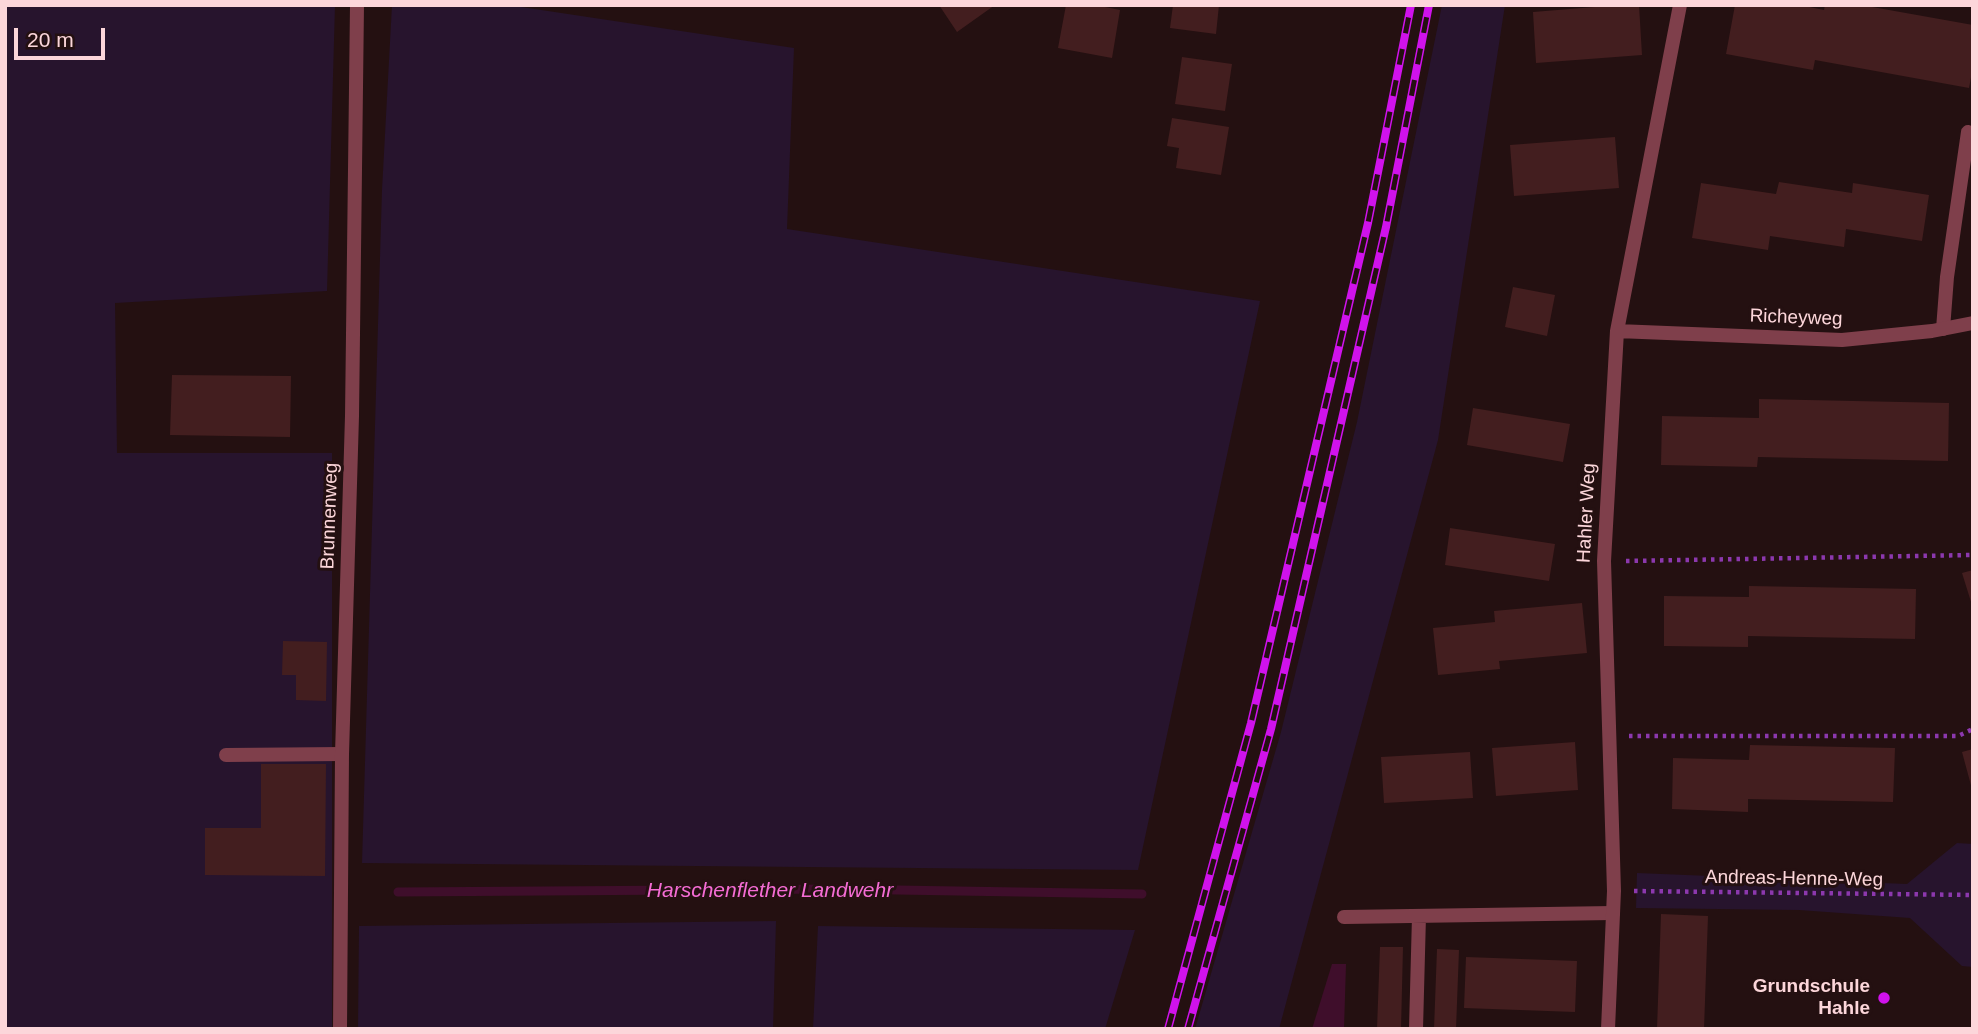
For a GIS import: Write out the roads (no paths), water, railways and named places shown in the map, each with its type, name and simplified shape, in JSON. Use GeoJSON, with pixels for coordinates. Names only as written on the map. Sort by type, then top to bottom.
{"type":"FeatureCollection","features":[{"type":"Feature","properties":{"kind":"street","name":"Brunnenweg"},"geometry":{"type":"LineString","coordinates":[[340,1029],[342,754],[352,415],[357,5]]}},
{"type":"Feature","properties":{"kind":"street","name":"Hahler Weg"},"geometry":{"type":"LineString","coordinates":[[1608,1029],[1614,891],[1607,736],[1604,561],[1617,331],[1680,5]]}},
{"type":"Feature","properties":{"kind":"street"},"geometry":{"type":"LineString","coordinates":[[1943,329],[1947,277],[1968,132]]}},
{"type":"Feature","properties":{"kind":"street","name":"Richeyweg"},"geometry":{"type":"LineString","coordinates":[[1617,331],[1842,340],[1973,323]]}},
{"type":"Feature","properties":{"kind":"street"},"geometry":{"type":"LineString","coordinates":[[226,755],[342,754]]}},
{"type":"Feature","properties":{"kind":"street"},"geometry":{"type":"LineString","coordinates":[[1344,917],[1613,913]]}},
{"type":"Feature","properties":{"kind":"street"},"geometry":{"type":"LineString","coordinates":[[1416,1029],[1419,916]]}},
{"type":"Feature","properties":{"kind":"waterway","name":"Harschenflether Landwehr"},"geometry":{"type":"LineString","coordinates":[[398,892],[835,889],[1142,894]]}},
{"type":"Feature","properties":{"kind":"railway"},"geometry":{"type":"LineString","coordinates":[[1168,1029],[1251,723],[1368,223],[1411,5]]}},
{"type":"Feature","properties":{"kind":"railway"},"geometry":{"type":"LineString","coordinates":[[1188,1029],[1271,729],[1386,227],[1429,5]]}},
{"type":"Feature","properties":{"kind":"place","name":"Grundschule Hahle"},"geometry":{"type":"Point","coordinates":[1884,998]}}]}
